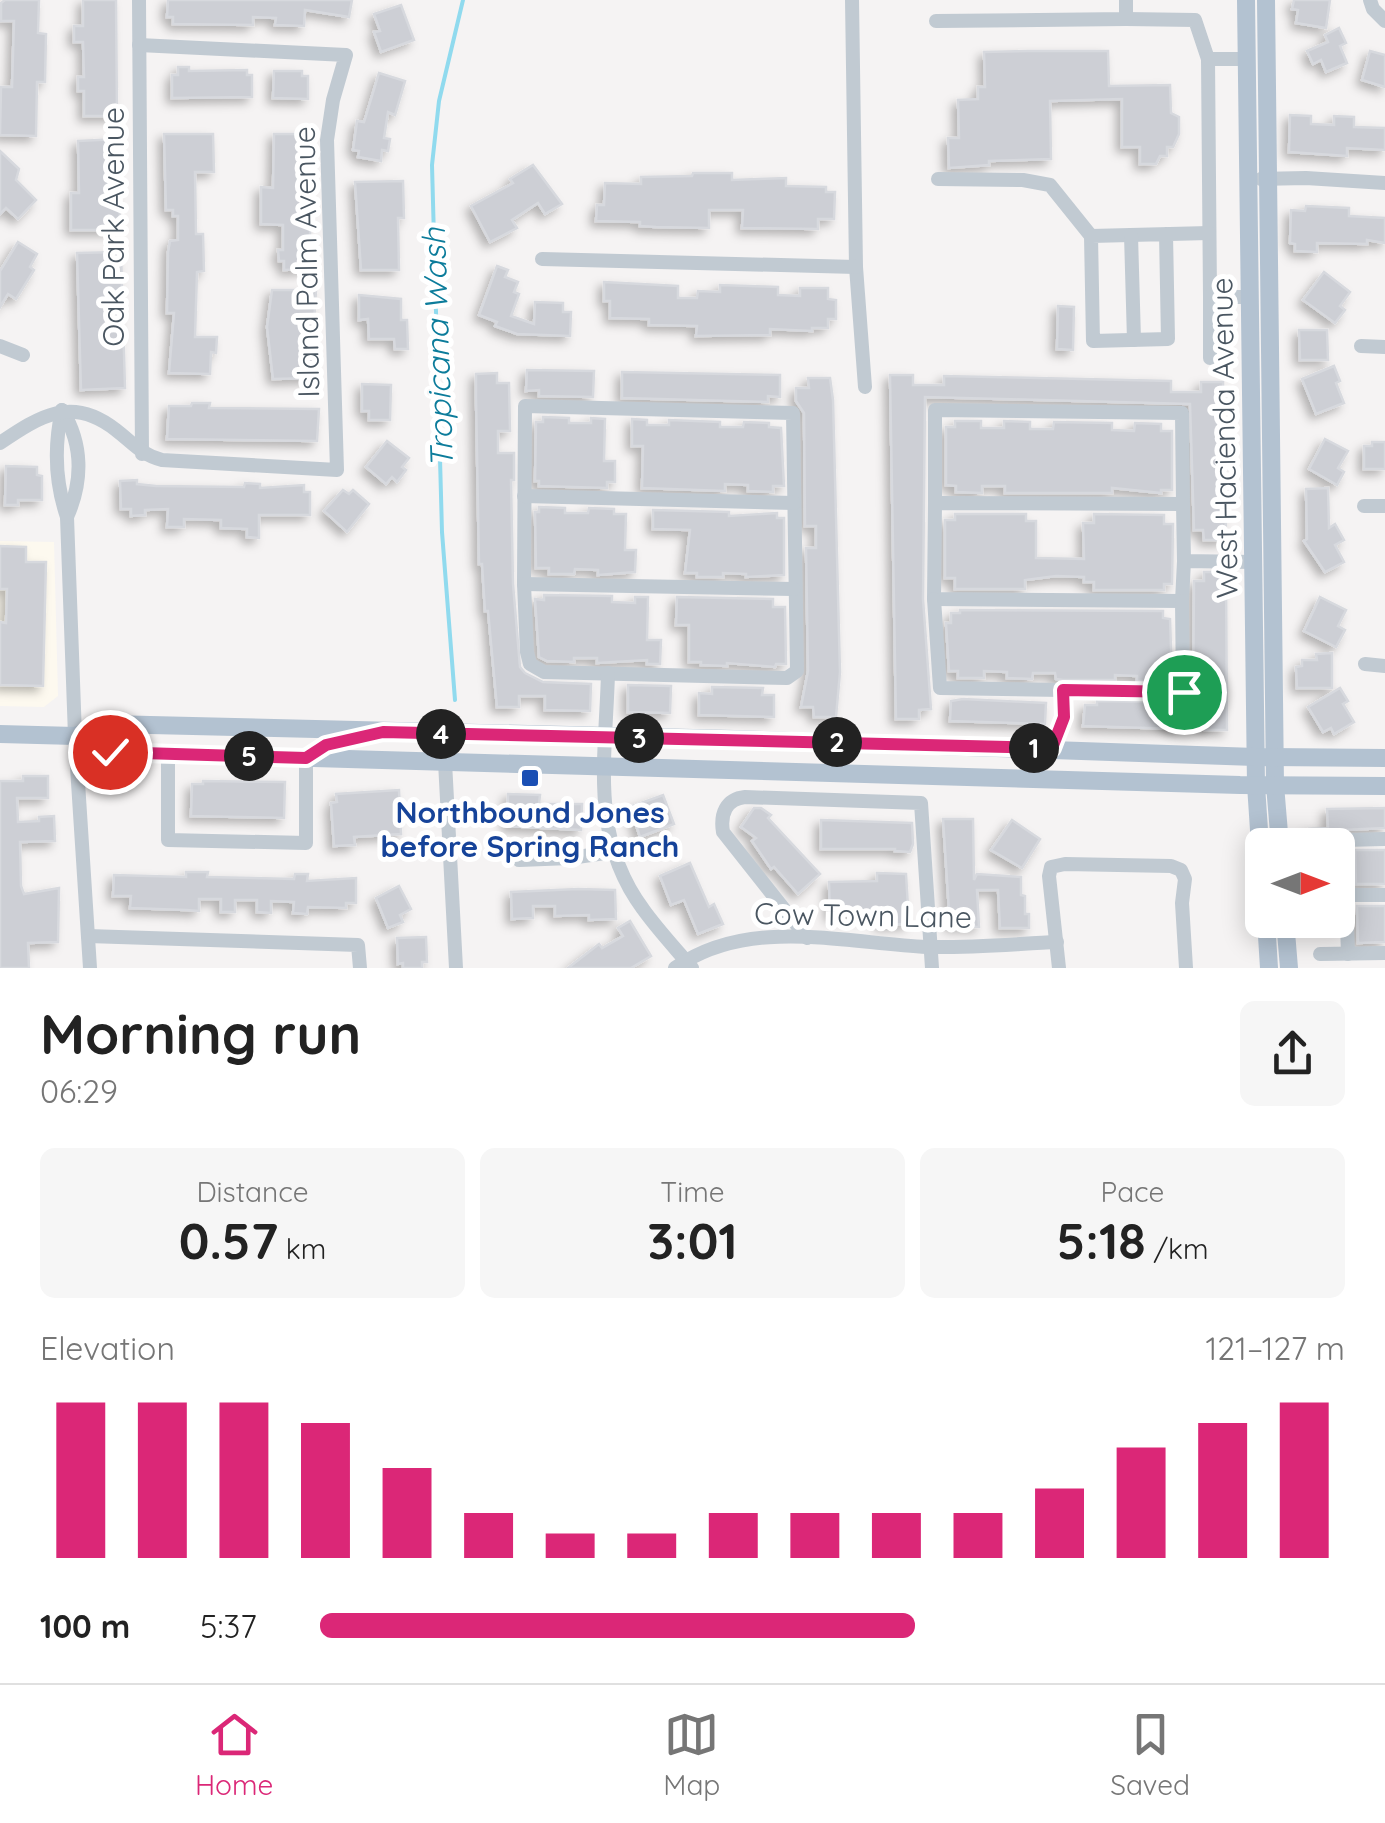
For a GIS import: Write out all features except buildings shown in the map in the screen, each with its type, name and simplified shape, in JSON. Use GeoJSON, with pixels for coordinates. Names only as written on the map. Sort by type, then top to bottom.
{"type":"FeatureCollection","features":[{"type":"Feature","properties":{"kind":"main road","name":"West Hacienda Avenue"},"geometry":{"type":"LineString","coordinates":[[1246,0],[1259,828]]}},
{"type":"Feature","properties":{"kind":"main road","name":"West Hacienda Avenue"},"geometry":{"type":"LineString","coordinates":[[1266,0],[1279,828]]}},
{"type":"Feature","properties":{"kind":"main road"},"geometry":{"type":"LineString","coordinates":[[1250,297],[1270,296]]}},
{"type":"Feature","properties":{"kind":"main road"},"geometry":{"type":"LineString","coordinates":[[1253,562],[1274,562]]}},
{"type":"Feature","properties":{"kind":"main road"},"geometry":{"type":"LineString","coordinates":[[0,734],[75,736],[108,724],[1385,758]]}},
{"type":"Feature","properties":{"kind":"main road"},"geometry":{"type":"LineString","coordinates":[[306,758],[326,745],[383,732]]}},
{"type":"Feature","properties":{"kind":"main road"},"geometry":{"type":"LineString","coordinates":[[75,736],[110,752],[1256,786],[1385,786]]}},
{"type":"Feature","properties":{"kind":"main road"},"geometry":{"type":"LineString","coordinates":[[1268,938],[1270,968]]}},
{"type":"Feature","properties":{"kind":"main road"},"geometry":{"type":"LineString","coordinates":[[1286,938],[1289,968]]}},
{"type":"Feature","properties":{"kind":"street","name":"Oak Park Avenue"},"geometry":{"type":"LineString","coordinates":[[138,0],[142,454]]}},
{"type":"Feature","properties":{"kind":"street"},"geometry":{"type":"LineString","coordinates":[[852,0],[856,267],[865,387]]}},
{"type":"Feature","properties":{"kind":"street"},"geometry":{"type":"LineString","coordinates":[[1126,0],[1126,19]]}},
{"type":"Feature","properties":{"kind":"street"},"geometry":{"type":"LineString","coordinates":[[1372,5],[1385,21]]}},
{"type":"Feature","properties":{"kind":"street"},"geometry":{"type":"LineString","coordinates":[[936,21],[1195,20],[1208,60],[1210,358]]}},
{"type":"Feature","properties":{"kind":"street","name":"Island Palm Avenue"},"geometry":{"type":"LineString","coordinates":[[139,45],[346,55],[327,140],[337,470],[162,460],[142,454]]}},
{"type":"Feature","properties":{"kind":"street"},"geometry":{"type":"LineString","coordinates":[[1208,60],[1247,59]]}},
{"type":"Feature","properties":{"kind":"street"},"geometry":{"type":"LineString","coordinates":[[938,179],[1050,184],[1091,236],[1093,341],[1168,339],[1166,234]]}},
{"type":"Feature","properties":{"kind":"street"},"geometry":{"type":"LineString","coordinates":[[1248,179],[1385,183]]}},
{"type":"Feature","properties":{"kind":"street"},"geometry":{"type":"LineString","coordinates":[[1091,236],[1209,233]]}},
{"type":"Feature","properties":{"kind":"street"},"geometry":{"type":"LineString","coordinates":[[1131,235],[1134,340]]}},
{"type":"Feature","properties":{"kind":"street"},"geometry":{"type":"LineString","coordinates":[[542,259],[856,267]]}},
{"type":"Feature","properties":{"kind":"street"},"geometry":{"type":"LineString","coordinates":[[1210,297],[1250,297]]}},
{"type":"Feature","properties":{"kind":"street"},"geometry":{"type":"LineString","coordinates":[[0,346],[23,356]]}},
{"type":"Feature","properties":{"kind":"street"},"geometry":{"type":"LineString","coordinates":[[1361,346],[1385,347]]}},
{"type":"Feature","properties":{"kind":"street"},"geometry":{"type":"LineString","coordinates":[[527,405],[793,413],[797,671],[787,678],[544,672],[530,664],[524,584],[524,496],[523,409],[527,405]]}},
{"type":"Feature","properties":{"kind":"street"},"geometry":{"type":"LineString","coordinates":[[62,410],[58,490],[67,517],[75,736],[90,968]]}},
{"type":"Feature","properties":{"kind":"street"},"geometry":{"type":"LineString","coordinates":[[62,410],[77,434],[78,493],[67,517]]}},
{"type":"Feature","properties":{"kind":"street"},"geometry":{"type":"LineString","coordinates":[[0,443],[32,421],[62,410],[92,415],[115,429],[142,454]]}},
{"type":"Feature","properties":{"kind":"street"},"geometry":{"type":"LineString","coordinates":[[938,410],[1182,413],[1183,504],[1184,692],[940,688],[934,599],[938,410]]}},
{"type":"Feature","properties":{"kind":"street"},"geometry":{"type":"LineString","coordinates":[[58,466],[77,466]]}},
{"type":"Feature","properties":{"kind":"street"},"geometry":{"type":"LineString","coordinates":[[524,496],[794,502]]}},
{"type":"Feature","properties":{"kind":"street"},"geometry":{"type":"LineString","coordinates":[[935,502],[1183,504]]}},
{"type":"Feature","properties":{"kind":"street"},"geometry":{"type":"LineString","coordinates":[[1364,506],[1385,506]]}},
{"type":"Feature","properties":{"kind":"street"},"geometry":{"type":"LineString","coordinates":[[1184,561],[1253,562]]}},
{"type":"Feature","properties":{"kind":"street"},"geometry":{"type":"LineString","coordinates":[[524,584],[794,589]]}},
{"type":"Feature","properties":{"kind":"street"},"geometry":{"type":"LineString","coordinates":[[934,599],[1182,602]]}},
{"type":"Feature","properties":{"kind":"street"},"geometry":{"type":"LineString","coordinates":[[1366,664],[1385,666]]}},
{"type":"Feature","properties":{"kind":"street"},"geometry":{"type":"LineString","coordinates":[[608,673],[602,790],[612,852],[642,908],[684,965]]}},
{"type":"Feature","properties":{"kind":"street"},"geometry":{"type":"LineString","coordinates":[[1052,748],[1064,717],[1063,690]]}},
{"type":"Feature","properties":{"kind":"street"},"geometry":{"type":"LineString","coordinates":[[168,753],[168,840],[306,843],[306,758]]}},
{"type":"Feature","properties":{"kind":"street"},"geometry":{"type":"LineString","coordinates":[[445,762],[456,968]]}},
{"type":"Feature","properties":{"kind":"street"},"geometry":{"type":"LineString","coordinates":[[807,938],[723,832],[722,814],[731,801],[738,798],[921,802],[932,968]]}},
{"type":"Feature","properties":{"kind":"street"},"geometry":{"type":"LineString","coordinates":[[1355,840],[1385,839]]}},
{"type":"Feature","properties":{"kind":"street"},"geometry":{"type":"LineString","coordinates":[[519,860],[612,852]]}},
{"type":"Feature","properties":{"kind":"street"},"geometry":{"type":"LineString","coordinates":[[1058,968],[1049,876],[1050,868],[1066,864],[1171,866],[1182,870],[1186,968]]}},
{"type":"Feature","properties":{"kind":"street"},"geometry":{"type":"LineString","coordinates":[[1355,896],[1385,895]]}},
{"type":"Feature","properties":{"kind":"street"},"geometry":{"type":"LineString","coordinates":[[88,936],[358,945],[360,968]]}},
{"type":"Feature","properties":{"kind":"street","name":"Cow Town Lane"},"geometry":{"type":"LineString","coordinates":[[684,965],[730,940],[807,938],[930,947],[1057,942]]}},
{"type":"Feature","properties":{"kind":"street"},"geometry":{"type":"LineString","coordinates":[[1347,938],[1348,954]]}},
{"type":"Feature","properties":{"kind":"street"},"geometry":{"type":"LineString","coordinates":[[1320,954],[1385,953]]}},
{"type":"Feature","properties":{"kind":"shaded area"},"geometry":{"type":"Polygon","coordinates":[[[0,541],[54,542],[58,696],[44,707],[0,706],[0,541]]]}},
{"type":"Feature","properties":{"kind":"waterway","name":"Tropicana Wash"},"geometry":{"type":"LineString","coordinates":[[455,700],[442,532],[432,165],[439,101],[463,0]]}},
{"type":"Feature","properties":{"kind":"place","name":"Northbound Jones before Spring Ranch"},"geometry":{"type":"Point","coordinates":[530,778]}},
{"type":"Feature","properties":{"kind":"route"},"geometry":{"type":"LineString","coordinates":[[110,752],[306,758],[326,745],[383,732],[1052,748],[1064,717],[1063,690],[1184,692]]}}]}
